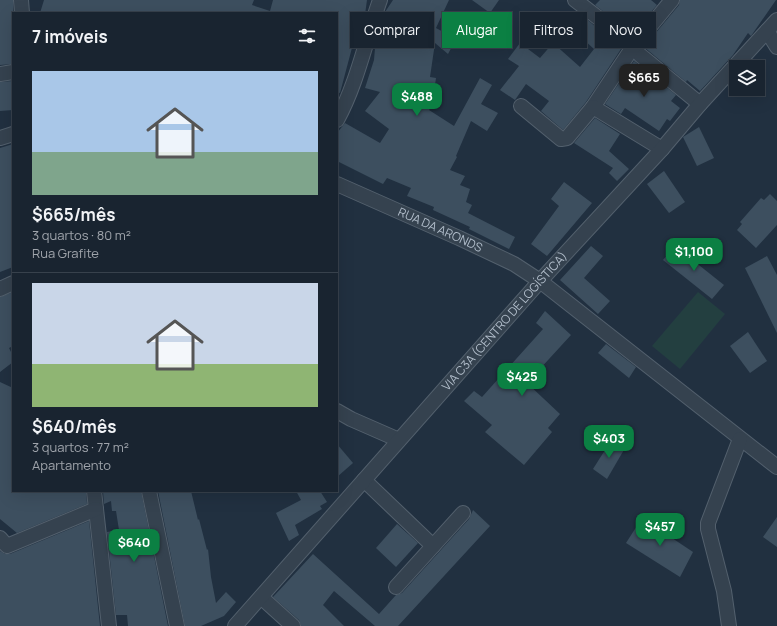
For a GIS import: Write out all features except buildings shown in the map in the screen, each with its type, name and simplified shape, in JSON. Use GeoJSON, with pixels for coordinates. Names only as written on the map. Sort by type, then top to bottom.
{"type":"FeatureCollection","features":[{"type":"Feature","properties":{"kind":"street"},"geometry":{"type":"LineString","coordinates":[[21,0],[22,12]]}},
{"type":"Feature","properties":{"kind":"street"},"geometry":{"type":"LineString","coordinates":[[338,118],[351,90],[369,30],[380,0]]}},
{"type":"Feature","properties":{"kind":"street"},"geometry":{"type":"LineString","coordinates":[[575,0],[595,15]]}},
{"type":"Feature","properties":{"kind":"street"},"geometry":{"type":"LineString","coordinates":[[656,19],[672,0]]}},
{"type":"Feature","properties":{"kind":"street","name":"VIA C3A (CENTRO DE LOGÍSTICA)"},"geometry":{"type":"LineString","coordinates":[[235,626],[540,281],[662,149],[700,104],[777,20]]}},
{"type":"Feature","properties":{"kind":"street"},"geometry":{"type":"LineString","coordinates":[[767,31],[777,47]]}},
{"type":"Feature","properties":{"kind":"street"},"geometry":{"type":"LineString","coordinates":[[521,106],[561,139],[567,138],[593,108],[632,48]]}},
{"type":"Feature","properties":{"kind":"street"},"geometry":{"type":"LineString","coordinates":[[634,48],[700,104]]}},
{"type":"Feature","properties":{"kind":"street"},"geometry":{"type":"LineString","coordinates":[[0,74],[12,72]]}},
{"type":"Feature","properties":{"kind":"street"},"geometry":{"type":"LineString","coordinates":[[593,108],[662,149]]}},
{"type":"Feature","properties":{"kind":"street"},"geometry":{"type":"LineString","coordinates":[[0,138],[12,134]]}},
{"type":"Feature","properties":{"kind":"street","name":"RUA DA ARONDS"},"geometry":{"type":"LineString","coordinates":[[338,184],[514,264],[540,281],[777,467]]}},
{"type":"Feature","properties":{"kind":"street"},"geometry":{"type":"LineString","coordinates":[[0,289],[12,283]]}},
{"type":"Feature","properties":{"kind":"street"},"geometry":{"type":"LineString","coordinates":[[338,412],[351,419],[399,440]]}},
{"type":"Feature","properties":{"kind":"street"},"geometry":{"type":"LineString","coordinates":[[729,626],[724,591],[708,529],[708,523],[740,439]]}},
{"type":"Feature","properties":{"kind":"street"},"geometry":{"type":"LineString","coordinates":[[364,480],[434,546]]}},
{"type":"Feature","properties":{"kind":"street"},"geometry":{"type":"LineString","coordinates":[[94,492],[109,626]]}},
{"type":"Feature","properties":{"kind":"street"},"geometry":{"type":"LineString","coordinates":[[148,492],[177,626]]}},
{"type":"Feature","properties":{"kind":"street"},"geometry":{"type":"LineString","coordinates":[[2,546],[96,509]]}},
{"type":"Feature","properties":{"kind":"street"},"geometry":{"type":"LineString","coordinates":[[396,587],[463,513]]}},
{"type":"Feature","properties":{"kind":"street"},"geometry":{"type":"LineString","coordinates":[[261,597],[293,626]]}},
{"type":"Feature","properties":{"kind":"green space"},"geometry":{"type":"Polygon","coordinates":[[[698,292],[725,314],[680,369],[652,346],[698,292]]]}}]}
